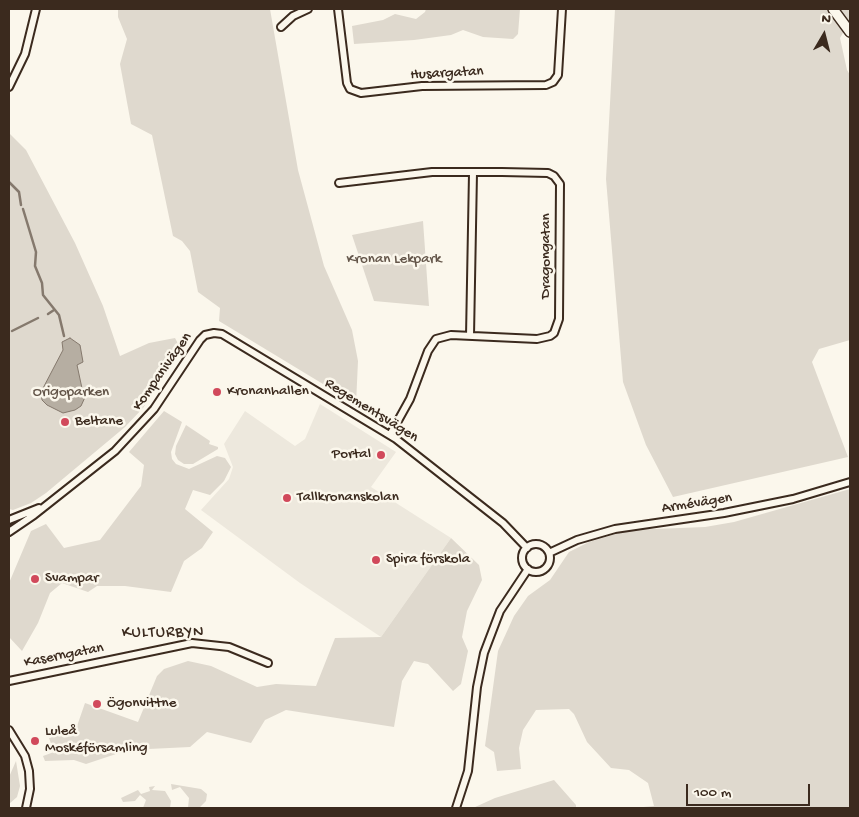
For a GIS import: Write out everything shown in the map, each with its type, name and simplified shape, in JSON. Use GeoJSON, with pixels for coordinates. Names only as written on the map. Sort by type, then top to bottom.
{"type":"FeatureCollection","features":[{"type":"Feature","properties":{"kind":"street"},"geometry":{"type":"LineString","coordinates":[[9,87],[25,54],[36,9]]}},
{"type":"Feature","properties":{"kind":"street"},"geometry":{"type":"LineString","coordinates":[[281,27],[293,16],[308,9]]}},
{"type":"Feature","properties":{"kind":"street","name":"Husargatan"},"geometry":{"type":"LineString","coordinates":[[338,9],[347,82],[354,92],[361,93],[430,86],[546,85],[553,82],[558,75],[562,9]]}},
{"type":"Feature","properties":{"kind":"street"},"geometry":{"type":"LineString","coordinates":[[833,9],[850,32]]}},
{"type":"Feature","properties":{"kind":"street","name":"Dragongatan"},"geometry":{"type":"LineString","coordinates":[[339,183],[432,172],[473,172],[548,173],[558,180],[560,184],[559,319],[554,333],[544,338],[444,336],[432,343],[410,399],[390,435]]}},
{"type":"Feature","properties":{"kind":"street"},"geometry":{"type":"LineString","coordinates":[[470,336],[473,172]]}},
{"type":"Feature","properties":{"kind":"street","name":"Regementsvägen"},"geometry":{"type":"LineString","coordinates":[[214,333],[222,334],[390,435],[503,524],[527,548]]}},
{"type":"Feature","properties":{"kind":"street","name":"Kompanivägen"},"geometry":{"type":"LineString","coordinates":[[9,532],[105,459],[126,440],[160,402],[200,340],[205,335],[214,333]]}},
{"type":"Feature","properties":{"kind":"street","name":"Armévägen"},"geometry":{"type":"LineString","coordinates":[[549,553],[577,540],[615,529],[783,501],[850,482]]}},
{"type":"Feature","properties":{"kind":"street","name":"Kompanivägen"},"geometry":{"type":"LineString","coordinates":[[9,520],[43,506]]}},
{"type":"Feature","properties":{"kind":"street"},"geometry":{"type":"LineString","coordinates":[[535,544],[540,545],[549,553],[550,561],[545,569],[537,572],[528,569],[522,558],[527,548],[535,544]]}},
{"type":"Feature","properties":{"kind":"street"},"geometry":{"type":"LineString","coordinates":[[456,808],[468,771],[477,688],[484,653],[500,611],[528,569]]}},
{"type":"Feature","properties":{"kind":"street","name":"Kaserngatan"},"geometry":{"type":"LineString","coordinates":[[9,680],[192,643],[229,647],[268,662]]}},
{"type":"Feature","properties":{"kind":"street"},"geometry":{"type":"LineString","coordinates":[[9,730],[25,756],[29,771],[30,789],[26,808]]}},
{"type":"Feature","properties":{"kind":"shaded area"},"geometry":{"type":"Polygon","coordinates":[[[70,338],[80,345],[83,362],[77,365],[83,393],[86,395],[81,406],[75,410],[63,413],[47,405],[42,400],[41,392],[63,350],[62,342],[70,338]]]}},
{"type":"Feature","properties":{"kind":"shaded area","name":"Tallkronanskolan"},"geometry":{"type":"Polygon","coordinates":[[[320,404],[396,452],[371,487],[451,538],[381,637],[300,583],[201,510],[229,479],[233,467],[224,444],[245,411],[295,446],[305,439],[320,404]]]}},
{"type":"Feature","properties":{"kind":"green space"},"geometry":{"type":"Polygon","coordinates":[[[118,9],[270,9],[298,170],[324,266],[352,330],[358,361],[356,404],[219,321],[220,308],[198,292],[190,251],[182,241],[173,236],[152,135],[131,124],[120,64],[127,39],[118,17],[118,9]]]}},
{"type":"Feature","properties":{"kind":"green space"},"geometry":{"type":"Polygon","coordinates":[[[426,9],[520,9],[518,34],[513,39],[483,37],[463,30],[451,35],[414,40],[354,44],[352,26],[383,20],[395,14],[416,19],[426,9]]]}},
{"type":"Feature","properties":{"kind":"green space"},"geometry":{"type":"Polygon","coordinates":[[[615,9],[850,9],[850,24],[840,38],[847,70],[850,75],[850,340],[819,349],[812,362],[848,457],[673,497],[646,445],[623,382],[606,179],[615,9]]]}},
{"type":"Feature","properties":{"kind":"green space","name":"Origoparken"},"geometry":{"type":"Polygon","coordinates":[[[9,133],[26,150],[75,243],[103,306],[120,356],[149,343],[175,338],[182,351],[143,408],[125,427],[46,493],[31,503],[13,510],[9,509],[9,133]]]}},
{"type":"Feature","properties":{"kind":"green space","name":"Kronan Lekpark"},"geometry":{"type":"Polygon","coordinates":[[[423,221],[429,306],[374,301],[352,235],[423,221]]]}},
{"type":"Feature","properties":{"kind":"green space"},"geometry":{"type":"Polygon","coordinates":[[[164,411],[182,422],[171,452],[172,459],[176,464],[189,469],[217,456],[225,458],[231,467],[224,481],[210,495],[193,490],[185,509],[213,532],[202,548],[184,561],[171,592],[125,586],[97,586],[88,592],[62,583],[50,593],[38,623],[22,651],[9,637],[9,583],[31,531],[46,524],[64,548],[100,540],[141,486],[144,465],[129,452],[164,411]]]}},
{"type":"Feature","properties":{"kind":"green space"},"geometry":{"type":"Polygon","coordinates":[[[186,425],[210,441],[209,444],[218,447],[218,449],[193,464],[184,464],[178,460],[175,454],[176,446],[186,425]]]}},
{"type":"Feature","properties":{"kind":"green space"},"geometry":{"type":"Polygon","coordinates":[[[850,489],[850,808],[633,808],[654,806],[648,783],[629,770],[611,768],[587,742],[574,714],[569,709],[536,710],[523,730],[519,748],[521,769],[497,771],[494,752],[485,746],[498,651],[514,616],[528,596],[550,580],[569,552],[589,542],[629,530],[705,527],[734,522],[850,489]]]}},
{"type":"Feature","properties":{"kind":"green space"},"geometry":{"type":"Polygon","coordinates":[[[451,538],[479,565],[482,580],[467,611],[462,637],[468,651],[461,684],[453,691],[428,664],[414,661],[402,681],[394,727],[286,710],[265,720],[251,743],[207,732],[190,747],[128,750],[86,764],[74,760],[45,761],[43,756],[54,752],[49,738],[76,729],[85,703],[138,722],[157,676],[164,669],[188,661],[211,666],[257,687],[276,684],[316,686],[335,638],[381,637],[451,538]]]}},
{"type":"Feature","properties":{"kind":"green space"},"geometry":{"type":"Polygon","coordinates":[[[16,761],[20,786],[17,797],[9,804],[9,777],[16,761]]]}},
{"type":"Feature","properties":{"kind":"green space"},"geometry":{"type":"Polygon","coordinates":[[[554,780],[576,805],[576,808],[473,808],[495,798],[554,780]]]}},
{"type":"Feature","properties":{"kind":"green space"},"geometry":{"type":"Polygon","coordinates":[[[171,784],[201,789],[207,794],[206,801],[199,808],[188,808],[189,798],[180,787],[172,790],[171,784]]]}},
{"type":"Feature","properties":{"kind":"green space"},"geometry":{"type":"Polygon","coordinates":[[[155,786],[152,790],[165,791],[171,801],[170,808],[143,808],[146,800],[140,795],[135,801],[123,802],[121,798],[138,790],[141,794],[150,791],[149,787],[155,786]]]}},
{"type":"Feature","properties":{"kind":"waterway"},"geometry":{"type":"LineString","coordinates":[[9,182],[19,192],[21,205]]}},
{"type":"Feature","properties":{"kind":"waterway"},"geometry":{"type":"LineString","coordinates":[[23,209],[36,252],[35,266],[42,283],[43,295],[59,315],[64,336]]}},
{"type":"Feature","properties":{"kind":"waterway"},"geometry":{"type":"LineString","coordinates":[[48,314],[54,310]]}},
{"type":"Feature","properties":{"kind":"waterway"},"geometry":{"type":"LineString","coordinates":[[12,331],[38,318]]}},
{"type":"Feature","properties":{"kind":"place","name":"Kronanhallen"},"geometry":{"type":"Point","coordinates":[217,392]}},
{"type":"Feature","properties":{"kind":"place","name":"Beltane"},"geometry":{"type":"Point","coordinates":[65,422]}},
{"type":"Feature","properties":{"kind":"place","name":"Portal"},"geometry":{"type":"Point","coordinates":[381,455]}},
{"type":"Feature","properties":{"kind":"place","name":"Tallkronanskolan"},"geometry":{"type":"Point","coordinates":[287,498]}},
{"type":"Feature","properties":{"kind":"place","name":"Spira förskola"},"geometry":{"type":"Point","coordinates":[376,560]}},
{"type":"Feature","properties":{"kind":"place","name":"Svampar"},"geometry":{"type":"Point","coordinates":[35,579]}},
{"type":"Feature","properties":{"kind":"place","name":"Ögonvittne"},"geometry":{"type":"Point","coordinates":[97,704]}},
{"type":"Feature","properties":{"kind":"place","name":"Luleå Moskéförsamling"},"geometry":{"type":"Point","coordinates":[35,741]}},
{"type":"Feature","properties":{"kind":"district","name":"KULTURBYN"},"geometry":{"type":"Point","coordinates":[163,634]}}]}
